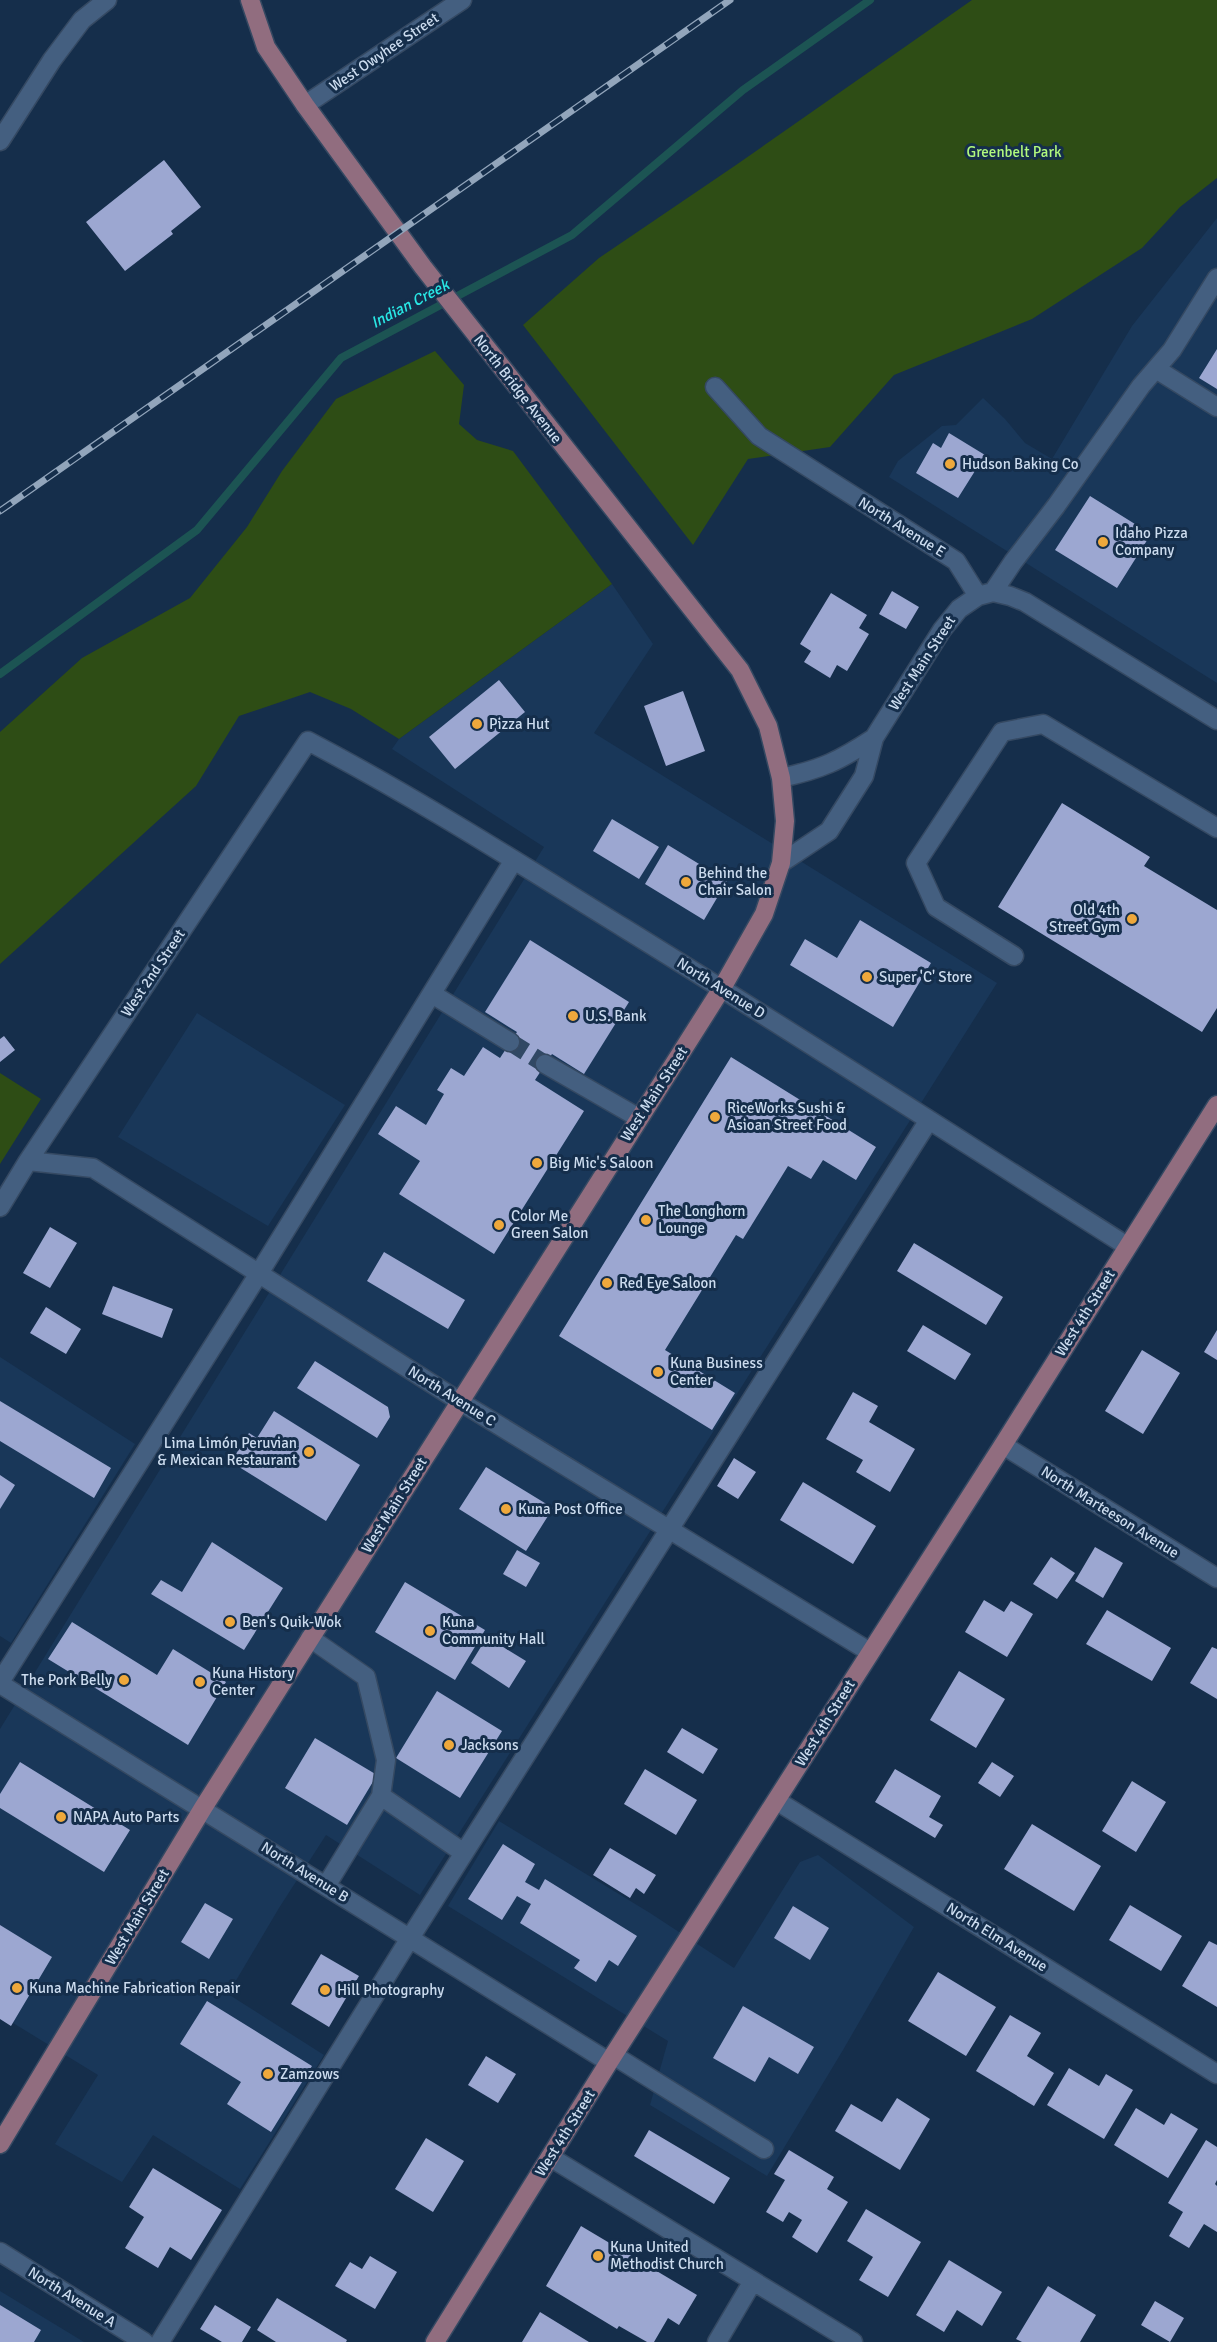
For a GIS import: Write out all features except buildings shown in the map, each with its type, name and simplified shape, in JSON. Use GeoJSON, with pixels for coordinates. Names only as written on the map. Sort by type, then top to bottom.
{"type":"FeatureCollection","features":[{"type":"Feature","properties":{"kind":"main road","name":"North Bridge Avenue"},"geometry":{"type":"LineString","coordinates":[[250,0],[266,47],[305,105],[423,267],[740,670],[768,726],[781,778]]}},
{"type":"Feature","properties":{"kind":"main road","name":"West Main Street"},"geometry":{"type":"LineString","coordinates":[[0,2144],[203,1808],[722,988],[764,914],[781,863],[785,820],[781,778]]}},
{"type":"Feature","properties":{"kind":"main road","name":"West 4th Street"},"geometry":{"type":"LineString","coordinates":[[435,2342],[611,2059],[1217,1106]]}},
{"type":"Feature","properties":{"kind":"street"},"geometry":{"type":"LineString","coordinates":[[0,141],[52,60],[82,20],[107,0]]}},
{"type":"Feature","properties":{"kind":"street","name":"West Owyhee Street"},"geometry":{"type":"LineString","coordinates":[[305,105],[462,0]]}},
{"type":"Feature","properties":{"kind":"street","name":"West Main Street"},"geometry":{"type":"LineString","coordinates":[[781,863],[830,831],[864,776],[874,738],[942,630],[959,609],[986,594],[1056,506],[1141,386],[1172,350],[1217,278]]}},
{"type":"Feature","properties":{"kind":"street"},"geometry":{"type":"LineString","coordinates":[[1156,369],[1217,407]]}},
{"type":"Feature","properties":{"kind":"street","name":"North Avenue E"},"geometry":{"type":"LineString","coordinates":[[715,387],[759,436],[956,561],[986,594]]}},
{"type":"Feature","properties":{"kind":"street"},"geometry":{"type":"LineString","coordinates":[[986,594],[1010,596],[1025,602],[1217,720]]}},
{"type":"Feature","properties":{"kind":"street"},"geometry":{"type":"LineString","coordinates":[[1014,956],[936,907],[916,863],[1002,732],[1043,724],[1217,828]]}},
{"type":"Feature","properties":{"kind":"street","name":"West Main Street"},"geometry":{"type":"LineString","coordinates":[[781,778],[814,771],[833,763],[874,738]]}},
{"type":"Feature","properties":{"kind":"street","name":"North Avenue D"},"geometry":{"type":"LineString","coordinates":[[308,741],[387,782],[722,988],[1127,1246]]}},
{"type":"Feature","properties":{"kind":"street","name":"West 2nd Street"},"geometry":{"type":"LineString","coordinates":[[0,1207],[28,1161],[308,741]]}},
{"type":"Feature","properties":{"kind":"street"},"geometry":{"type":"LineString","coordinates":[[0,1683],[258,1275],[514,860]]}},
{"type":"Feature","properties":{"kind":"street"},"geometry":{"type":"LineString","coordinates":[[432,994],[510,1042]]}},
{"type":"Feature","properties":{"kind":"street"},"geometry":{"type":"LineString","coordinates":[[546,1064],[639,1118]]}},
{"type":"Feature","properties":{"kind":"street"},"geometry":{"type":"LineString","coordinates":[[160,2342],[410,1938],[929,1120]]}},
{"type":"Feature","properties":{"kind":"street","name":"North Avenue C"},"geometry":{"type":"LineString","coordinates":[[28,1161],[93,1168],[459,1401],[870,1652]]}},
{"type":"Feature","properties":{"kind":"street","name":"North Marteeson Avenue"},"geometry":{"type":"LineString","coordinates":[[1003,1445],[1217,1578]]}},
{"type":"Feature","properties":{"kind":"street"},"geometry":{"type":"LineString","coordinates":[[310,1638],[366,1677],[386,1760],[381,1796],[327,1886]]}},
{"type":"Feature","properties":{"kind":"street","name":"North Avenue B"},"geometry":{"type":"LineString","coordinates":[[0,1683],[410,1938],[764,2149]]}},
{"type":"Feature","properties":{"kind":"street"},"geometry":{"type":"LineString","coordinates":[[381,1796],[464,1853]]}},
{"type":"Feature","properties":{"kind":"street","name":"North Elm Avenue"},"geometry":{"type":"LineString","coordinates":[[777,1801],[1217,2074]]}},
{"type":"Feature","properties":{"kind":"street"},"geometry":{"type":"LineString","coordinates":[[550,2157],[848,2341]]}},
{"type":"Feature","properties":{"kind":"street","name":"North Avenue A"},"geometry":{"type":"LineString","coordinates":[[0,2252],[144,2342]]}},
{"type":"Feature","properties":{"kind":"street"},"geometry":{"type":"LineString","coordinates":[[717,2342],[753,2281]]}},
{"type":"Feature","properties":{"kind":"shaded area"},"geometry":{"type":"Polygon","coordinates":[[[1217,218],[1217,683],[889,477],[898,461],[942,426],[956,425],[983,398],[1025,443],[1052,459],[1132,326],[1217,218]]]}},
{"type":"Feature","properties":{"kind":"shaded area"},"geometry":{"type":"Polygon","coordinates":[[[612,584],[653,644],[594,733],[997,983],[420,1895],[326,1835],[279,1908],[228,1994],[324,2055],[240,2189],[153,2135],[122,2182],[55,2144],[98,2075],[0,2015],[0,1729],[544,847],[392,749],[399,739],[612,584]]]}},
{"type":"Feature","properties":{"kind":"shaded area"},"geometry":{"type":"Polygon","coordinates":[[[197,1013],[345,1105],[268,1226],[118,1137],[197,1013]]]}},
{"type":"Feature","properties":{"kind":"shaded area"},"geometry":{"type":"Polygon","coordinates":[[[0,1357],[135,1444],[11,1643],[0,1636],[0,1357]]]}},
{"type":"Feature","properties":{"kind":"shaded area"},"geometry":{"type":"Polygon","coordinates":[[[499,1821],[650,1913],[734,1968],[800,1862],[818,1855],[914,1927],[767,2176],[650,2105],[668,2041],[448,1906],[499,1821]]]}},
{"type":"Feature","properties":{"kind":"shaded area"},"geometry":{"type":"Polygon","coordinates":[[[0,2291],[84,2342],[0,2342],[0,2291]]]}},
{"type":"Feature","properties":{"kind":"green space","name":"Greenbelt Park"},"geometry":{"type":"Polygon","coordinates":[[[972,0],[1217,0],[1217,178],[1180,207],[1142,248],[1032,319],[894,375],[830,447],[748,459],[693,545],[523,325],[599,258],[972,0]]]}},
{"type":"Feature","properties":{"kind":"green space"},"geometry":{"type":"Polygon","coordinates":[[[435,351],[464,385],[459,424],[477,440],[513,451],[612,584],[399,739],[351,709],[310,692],[239,716],[196,786],[0,964],[0,732],[82,658],[190,598],[247,527],[282,471],[336,399],[435,351]]]}},
{"type":"Feature","properties":{"kind":"green space"},"geometry":{"type":"Polygon","coordinates":[[[0,1073],[41,1099],[0,1164],[0,1073]]]}},
{"type":"Feature","properties":{"kind":"waterway","name":"Indian Creek"},"geometry":{"type":"LineString","coordinates":[[0,674],[197,530],[341,358],[572,235],[743,90],[870,0]]}},
{"type":"Feature","properties":{"kind":"tunnel"},"geometry":{"type":"LineString","coordinates":[[510,1042],[545,1064]]}},
{"type":"Feature","properties":{"kind":"railway"},"geometry":{"type":"LineString","coordinates":[[0,511],[730,0]]}},
{"type":"Feature","properties":{"kind":"place","name":"Hudson Baking Co"},"geometry":{"type":"Point","coordinates":[950,464]}},
{"type":"Feature","properties":{"kind":"place","name":"Idaho Pizza Company"},"geometry":{"type":"Point","coordinates":[1103,542]}},
{"type":"Feature","properties":{"kind":"place","name":"Pizza Hut"},"geometry":{"type":"Point","coordinates":[477,724]}},
{"type":"Feature","properties":{"kind":"place","name":"Behind the Chair Salon"},"geometry":{"type":"Point","coordinates":[686,882]}},
{"type":"Feature","properties":{"kind":"place","name":"Old 4th Street Gym"},"geometry":{"type":"Point","coordinates":[1132,919]}},
{"type":"Feature","properties":{"kind":"place","name":"Super 'C' Store"},"geometry":{"type":"Point","coordinates":[867,977]}},
{"type":"Feature","properties":{"kind":"place","name":"U.S. Bank"},"geometry":{"type":"Point","coordinates":[573,1016]}},
{"type":"Feature","properties":{"kind":"place","name":"RiceWorks Sushi & Asioan Street Food"},"geometry":{"type":"Point","coordinates":[715,1117]}},
{"type":"Feature","properties":{"kind":"place","name":"Big Mic's Saloon"},"geometry":{"type":"Point","coordinates":[537,1163]}},
{"type":"Feature","properties":{"kind":"place","name":"The Longhorn Lounge"},"geometry":{"type":"Point","coordinates":[646,1220]}},
{"type":"Feature","properties":{"kind":"place","name":"Color Me Green Salon"},"geometry":{"type":"Point","coordinates":[499,1225]}},
{"type":"Feature","properties":{"kind":"place","name":"Red Eye Saloon"},"geometry":{"type":"Point","coordinates":[607,1283]}},
{"type":"Feature","properties":{"kind":"place","name":"Kuna Business Center"},"geometry":{"type":"Point","coordinates":[658,1372]}},
{"type":"Feature","properties":{"kind":"place","name":"Lima Limón Peruvian & Mexican Restaurant"},"geometry":{"type":"Point","coordinates":[309,1452]}},
{"type":"Feature","properties":{"kind":"place","name":"Kuna Post Office"},"geometry":{"type":"Point","coordinates":[506,1509]}},
{"type":"Feature","properties":{"kind":"place","name":"Ben's Quik-Wok"},"geometry":{"type":"Point","coordinates":[230,1622]}},
{"type":"Feature","properties":{"kind":"place","name":"Kuna Community Hall"},"geometry":{"type":"Point","coordinates":[430,1631]}},
{"type":"Feature","properties":{"kind":"place","name":"The Pork Belly"},"geometry":{"type":"Point","coordinates":[124,1680]}},
{"type":"Feature","properties":{"kind":"place","name":"Kuna History Center"},"geometry":{"type":"Point","coordinates":[200,1682]}},
{"type":"Feature","properties":{"kind":"place","name":"Jacksons"},"geometry":{"type":"Point","coordinates":[449,1745]}},
{"type":"Feature","properties":{"kind":"place","name":"NAPA Auto Parts"},"geometry":{"type":"Point","coordinates":[61,1817]}},
{"type":"Feature","properties":{"kind":"place","name":"Kuna Machine Fabrication Repair"},"geometry":{"type":"Point","coordinates":[17,1988]}},
{"type":"Feature","properties":{"kind":"place","name":"Hill Photography"},"geometry":{"type":"Point","coordinates":[325,1990]}},
{"type":"Feature","properties":{"kind":"place","name":"Zamzows"},"geometry":{"type":"Point","coordinates":[268,2074]}},
{"type":"Feature","properties":{"kind":"place","name":"Kuna United Methodist Church"},"geometry":{"type":"Point","coordinates":[598,2256]}}]}
